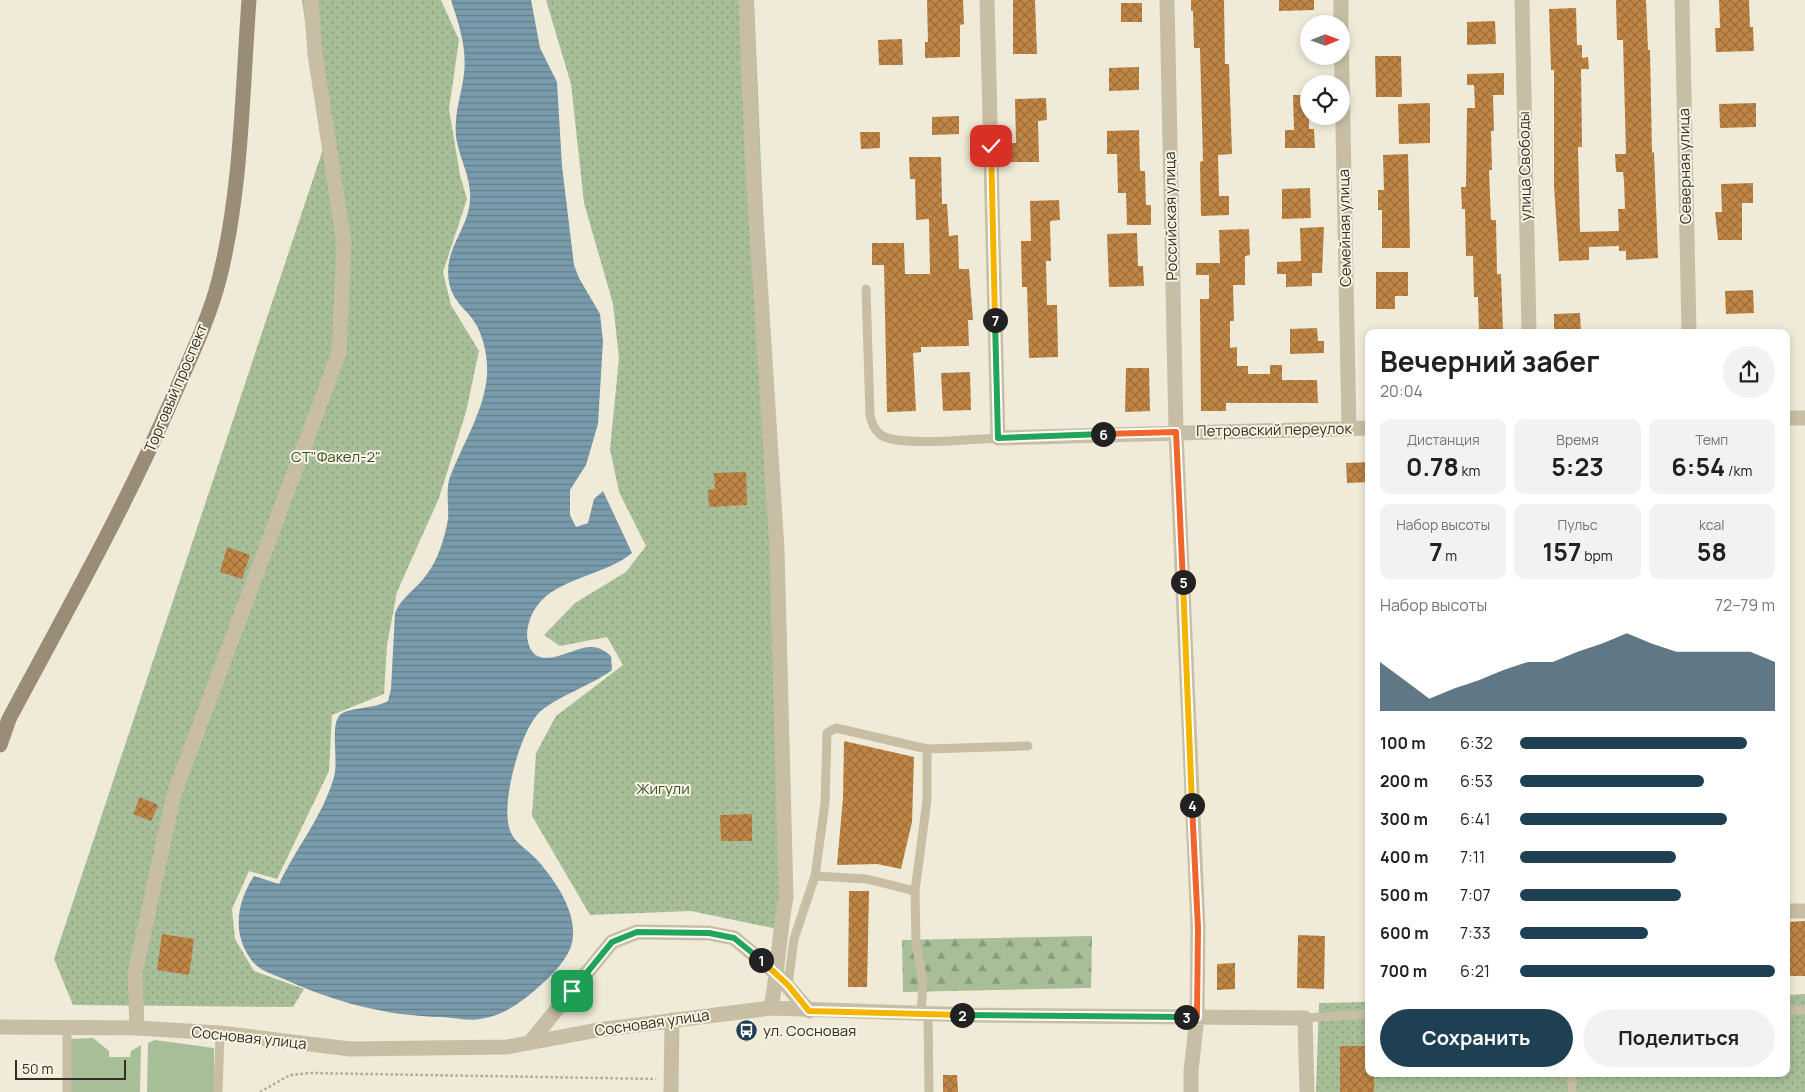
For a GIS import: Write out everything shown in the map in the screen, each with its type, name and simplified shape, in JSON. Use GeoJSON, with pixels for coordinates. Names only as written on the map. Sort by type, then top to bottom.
{"type":"FeatureCollection","features":[{"type":"Feature","properties":{"kind":"street","name":"Торговый проспект"},"geometry":{"type":"LineString","coordinates":[[0,744],[10,719],[127,498],[155,439],[198,337],[218,282],[234,207],[249,0]]}},
{"type":"Feature","properties":{"kind":"street"},"geometry":{"type":"LineString","coordinates":[[137,1028],[135,972],[174,794],[339,353],[344,243],[315,54],[311,0]]}},
{"type":"Feature","properties":{"kind":"street"},"geometry":{"type":"LineString","coordinates":[[746,0],[752,154],[777,549],[786,898],[778,943],[782,979],[771,1008]]}},
{"type":"Feature","properties":{"kind":"street"},"geometry":{"type":"LineString","coordinates":[[987,0],[998,438]]}},
{"type":"Feature","properties":{"kind":"street","name":"Российская улица"},"geometry":{"type":"LineString","coordinates":[[1167,0],[1176,432],[1198,928],[1197,1017],[1191,1071],[1191,1092]]}},
{"type":"Feature","properties":{"kind":"street","name":"Семейная улица"},"geometry":{"type":"LineString","coordinates":[[1341,0],[1341,15]]}},
{"type":"Feature","properties":{"kind":"street","name":"улица Свободы"},"geometry":{"type":"LineString","coordinates":[[1522,0],[1529,329]]}},
{"type":"Feature","properties":{"kind":"street","name":"Северная улица"},"geometry":{"type":"LineString","coordinates":[[1682,0],[1689,329]]}},
{"type":"Feature","properties":{"kind":"street","name":"Семейная улица"},"geometry":{"type":"LineString","coordinates":[[1342,65],[1350,428]]}},
{"type":"Feature","properties":{"kind":"street"},"geometry":{"type":"LineString","coordinates":[[1790,418],[1805,418]]}},
{"type":"Feature","properties":{"kind":"street","name":"Петровский переулок"},"geometry":{"type":"LineString","coordinates":[[998,438],[1365,428]]}},
{"type":"Feature","properties":{"kind":"street"},"geometry":{"type":"LineString","coordinates":[[1790,911],[1805,911]]}},
{"type":"Feature","properties":{"kind":"street"},"geometry":{"type":"LineString","coordinates":[[531,1041],[612,942],[637,932],[709,933],[734,938],[782,979],[809,1011]]}},
{"type":"Feature","properties":{"kind":"street","name":"Сосновая улица"},"geometry":{"type":"LineString","coordinates":[[0,1027],[137,1028],[220,1033],[350,1049],[507,1047],[531,1041],[672,1020],[771,1008],[809,1011],[925,1014],[1305,1018]]}},
{"type":"Feature","properties":{"kind":"street"},"geometry":{"type":"LineString","coordinates":[[1305,1018],[1306,1092]]}},
{"type":"Feature","properties":{"kind":"street"},"geometry":{"type":"LineString","coordinates":[[671,1086],[672,1020]]}},
{"type":"Feature","properties":{"kind":"lane"},"geometry":{"type":"LineString","coordinates":[[866,289],[870,415],[877,431],[890,440],[907,441],[998,438]]}},
{"type":"Feature","properties":{"kind":"lane"},"geometry":{"type":"LineString","coordinates":[[782,979],[815,876],[824,803],[827,733],[836,728],[927,750],[1028,746]]}},
{"type":"Feature","properties":{"kind":"lane"},"geometry":{"type":"LineString","coordinates":[[927,750],[927,800],[916,891],[916,942],[925,1014],[929,1092]]}},
{"type":"Feature","properties":{"kind":"lane"},"geometry":{"type":"LineString","coordinates":[[815,876],[867,879],[916,891]]}},
{"type":"Feature","properties":{"kind":"lane"},"geometry":{"type":"LineString","coordinates":[[1790,1010],[1805,1010]]}},
{"type":"Feature","properties":{"kind":"lane"},"geometry":{"type":"LineString","coordinates":[[1305,1018],[1365,1014]]}},
{"type":"Feature","properties":{"kind":"lane"},"geometry":{"type":"LineString","coordinates":[[67,1027],[67,1092]]}},
{"type":"Feature","properties":{"kind":"lane"},"geometry":{"type":"LineString","coordinates":[[218,1092],[220,1033]]}},
{"type":"Feature","properties":{"kind":"lane"},"geometry":{"type":"LineString","coordinates":[[1572,1077],[1572,1092]]}},
{"type":"Feature","properties":{"kind":"path"},"geometry":{"type":"LineString","coordinates":[[260,1092],[290,1074],[311,1073],[671,1086]]}},
{"type":"Feature","properties":{"kind":"green space","name":"СТ\"Факел-2\""},"geometry":{"type":"Polygon","coordinates":[[[302,0],[441,0],[459,40],[449,109],[460,175],[467,199],[443,272],[451,305],[479,351],[466,412],[439,498],[397,592],[387,645],[384,694],[332,715],[329,771],[277,879],[249,871],[232,909],[235,939],[254,971],[304,989],[293,1007],[73,1005],[54,959],[323,149],[302,0]]]}},
{"type":"Feature","properties":{"kind":"green space","name":"Жигули"},"geometry":{"type":"Polygon","coordinates":[[[546,0],[754,0],[792,896],[782,930],[691,911],[590,915],[532,816],[536,753],[556,716],[623,665],[607,637],[560,646],[544,635],[575,603],[626,572],[646,546],[619,492],[610,449],[619,358],[613,304],[584,203],[571,84],[546,0]]]}},
{"type":"Feature","properties":{"kind":"green space"},"geometry":{"type":"Polygon","coordinates":[[[1092,936],[1091,988],[903,992],[902,940],[1092,936]]]}},
{"type":"Feature","properties":{"kind":"green space"},"geometry":{"type":"Polygon","coordinates":[[[1805,994],[1805,1092],[1316,1092],[1319,1003],[1365,1002],[1365,1077],[1790,1077],[1790,995],[1805,994]]]}},
{"type":"Feature","properties":{"kind":"green space"},"geometry":{"type":"Polygon","coordinates":[[[93,1038],[109,1051],[109,1057],[130,1057],[131,1051],[141,1045],[140,1092],[71,1092],[71,1039],[93,1038]]]}},
{"type":"Feature","properties":{"kind":"green space"},"geometry":{"type":"Polygon","coordinates":[[[155,1040],[214,1048],[214,1092],[147,1092],[148,1043],[155,1040]]]}},
{"type":"Feature","properties":{"kind":"water"},"geometry":{"type":"Polygon","coordinates":[[[451,0],[531,0],[540,48],[557,82],[562,166],[574,265],[579,278],[600,314],[603,341],[598,424],[586,465],[570,490],[570,515],[576,527],[588,523],[594,499],[603,491],[632,553],[609,567],[557,589],[537,606],[530,618],[527,633],[528,642],[532,652],[539,657],[547,658],[583,648],[597,648],[611,656],[612,670],[552,703],[537,715],[530,725],[518,755],[509,790],[507,807],[511,833],[536,858],[553,880],[566,902],[573,926],[573,938],[570,949],[555,971],[523,1000],[501,1013],[474,1020],[381,1011],[341,1001],[303,987],[257,966],[244,948],[239,927],[239,917],[244,896],[254,876],[279,884],[323,806],[334,777],[337,719],[345,712],[388,701],[391,689],[395,613],[406,597],[427,574],[438,555],[448,519],[449,480],[477,415],[485,388],[487,362],[482,337],[473,320],[454,296],[449,282],[449,260],[465,221],[470,200],[469,184],[456,137],[456,120],[465,64],[462,36],[451,0]]]}},
{"type":"Feature","properties":{"kind":"building"},"geometry":{"type":"Polygon","coordinates":[[[927,0],[963,0],[964,24],[960,25],[960,57],[925,58],[925,42],[928,42],[927,0]]]}},
{"type":"Feature","properties":{"kind":"building"},"geometry":{"type":"Polygon","coordinates":[[[1013,0],[1035,0],[1037,54],[1013,54],[1013,0]]]}},
{"type":"Feature","properties":{"kind":"building"},"geometry":{"type":"Polygon","coordinates":[[[1191,0],[1224,0],[1225,64],[1229,64],[1232,154],[1218,155],[1219,196],[1229,196],[1229,215],[1201,216],[1200,162],[1203,161],[1200,48],[1194,48],[1191,0]]]}},
{"type":"Feature","properties":{"kind":"building"},"geometry":{"type":"Polygon","coordinates":[[[1279,0],[1314,0],[1314,10],[1279,11],[1279,0]]]}},
{"type":"Feature","properties":{"kind":"building"},"geometry":{"type":"Polygon","coordinates":[[[1616,0],[1646,0],[1648,50],[1650,50],[1652,153],[1654,152],[1658,258],[1626,260],[1626,251],[1619,251],[1619,246],[1589,247],[1589,260],[1559,261],[1554,186],[1554,70],[1551,70],[1549,9],[1576,8],[1577,45],[1582,45],[1582,58],[1588,57],[1589,69],[1581,69],[1582,147],[1578,147],[1580,232],[1619,231],[1618,209],[1625,209],[1624,181],[1623,172],[1616,172],[1615,154],[1626,154],[1623,40],[1617,40],[1616,0]]]}},
{"type":"Feature","properties":{"kind":"building"},"geometry":{"type":"Polygon","coordinates":[[[1719,0],[1749,0],[1750,27],[1753,27],[1754,51],[1716,52],[1715,28],[1720,28],[1719,0]]]}},
{"type":"Feature","properties":{"kind":"building"},"geometry":{"type":"Polygon","coordinates":[[[1121,3],[1142,3],[1142,22],[1121,22],[1121,3]]]}},
{"type":"Feature","properties":{"kind":"building"},"geometry":{"type":"Polygon","coordinates":[[[1495,21],[1496,44],[1467,45],[1467,22],[1495,21]]]}},
{"type":"Feature","properties":{"kind":"building"},"geometry":{"type":"Polygon","coordinates":[[[902,39],[903,65],[879,65],[878,40],[902,39]]]}},
{"type":"Feature","properties":{"kind":"building"},"geometry":{"type":"Polygon","coordinates":[[[1375,56],[1401,56],[1402,97],[1376,97],[1375,56]]]}},
{"type":"Feature","properties":{"kind":"building"},"geometry":{"type":"Polygon","coordinates":[[[1139,67],[1139,90],[1109,91],[1109,68],[1139,67]]]}},
{"type":"Feature","properties":{"kind":"building"},"geometry":{"type":"Polygon","coordinates":[[[1504,73],[1504,95],[1493,95],[1494,131],[1491,131],[1492,170],[1489,170],[1491,220],[1496,220],[1497,274],[1501,274],[1503,329],[1479,329],[1478,297],[1474,297],[1473,256],[1466,256],[1465,209],[1462,209],[1461,187],[1466,187],[1467,108],[1475,108],[1474,85],[1467,85],[1467,74],[1504,73]]]}},
{"type":"Feature","properties":{"kind":"building"},"geometry":{"type":"Polygon","coordinates":[[[1293,95],[1300,95],[1300,125],[1309,125],[1309,129],[1314,129],[1315,148],[1285,148],[1285,130],[1294,130],[1293,95]]]}},
{"type":"Feature","properties":{"kind":"building"},"geometry":{"type":"Polygon","coordinates":[[[1046,98],[1047,120],[1038,121],[1039,162],[1011,162],[1011,143],[1016,143],[1015,99],[1046,98]]]}},
{"type":"Feature","properties":{"kind":"building"},"geometry":{"type":"Polygon","coordinates":[[[1430,103],[1430,143],[1399,144],[1398,104],[1430,103]]]}},
{"type":"Feature","properties":{"kind":"building"},"geometry":{"type":"Polygon","coordinates":[[[1756,103],[1756,127],[1720,128],[1719,104],[1756,103]]]}},
{"type":"Feature","properties":{"kind":"building"},"geometry":{"type":"Polygon","coordinates":[[[959,116],[959,134],[932,135],[932,117],[959,116]]]}},
{"type":"Feature","properties":{"kind":"building"},"geometry":{"type":"Polygon","coordinates":[[[1139,130],[1140,171],[1145,171],[1146,205],[1151,205],[1151,225],[1127,225],[1126,193],[1118,193],[1117,154],[1107,154],[1107,131],[1139,130]]]}},
{"type":"Feature","properties":{"kind":"building"},"geometry":{"type":"Polygon","coordinates":[[[860,132],[880,132],[880,148],[861,149],[860,132]]]}},
{"type":"Feature","properties":{"kind":"building"},"geometry":{"type":"Polygon","coordinates":[[[1408,154],[1410,248],[1382,248],[1382,210],[1378,210],[1378,190],[1384,190],[1383,155],[1408,154]]]}},
{"type":"Feature","properties":{"kind":"building"},"geometry":{"type":"Polygon","coordinates":[[[909,157],[941,157],[942,204],[947,204],[949,236],[958,235],[959,269],[969,269],[973,320],[968,320],[969,346],[921,347],[921,352],[913,353],[916,411],[887,412],[884,265],[872,265],[872,243],[904,243],[905,274],[930,274],[929,219],[916,220],[915,179],[910,179],[909,157]]]}},
{"type":"Feature","properties":{"kind":"building"},"geometry":{"type":"Polygon","coordinates":[[[1753,183],[1753,203],[1742,203],[1742,240],[1718,240],[1715,212],[1722,212],[1721,184],[1753,183]]]}},
{"type":"Feature","properties":{"kind":"building"},"geometry":{"type":"Polygon","coordinates":[[[1310,188],[1311,218],[1282,219],[1282,189],[1310,188]]]}},
{"type":"Feature","properties":{"kind":"building"},"geometry":{"type":"Polygon","coordinates":[[[1059,200],[1060,220],[1050,221],[1051,261],[1046,261],[1047,305],[1057,305],[1058,357],[1029,358],[1027,287],[1022,287],[1021,241],[1031,241],[1030,201],[1059,200]]]}},
{"type":"Feature","properties":{"kind":"building"},"geometry":{"type":"Polygon","coordinates":[[[1324,227],[1322,273],[1312,273],[1312,286],[1286,287],[1286,274],[1277,274],[1277,262],[1301,261],[1300,228],[1324,227]]]}},
{"type":"Feature","properties":{"kind":"building"},"geometry":{"type":"Polygon","coordinates":[[[1249,229],[1250,255],[1245,256],[1245,285],[1233,285],[1234,321],[1230,321],[1230,348],[1237,347],[1237,366],[1248,366],[1248,374],[1270,374],[1270,365],[1282,365],[1282,380],[1317,380],[1318,403],[1226,403],[1226,411],[1201,411],[1200,299],[1209,299],[1209,275],[1196,275],[1196,263],[1220,263],[1219,230],[1249,229]]]}},
{"type":"Feature","properties":{"kind":"building"},"geometry":{"type":"Polygon","coordinates":[[[1137,233],[1138,266],[1143,266],[1144,286],[1109,287],[1107,234],[1137,233]]]}},
{"type":"Feature","properties":{"kind":"building"},"geometry":{"type":"Polygon","coordinates":[[[1376,272],[1408,272],[1408,296],[1395,296],[1395,309],[1376,309],[1376,272]]]}},
{"type":"Feature","properties":{"kind":"building"},"geometry":{"type":"Polygon","coordinates":[[[1753,290],[1754,313],[1726,314],[1725,291],[1753,290]]]}},
{"type":"Feature","properties":{"kind":"building"},"geometry":{"type":"Polygon","coordinates":[[[1580,313],[1581,329],[1554,329],[1554,314],[1580,313]]]}},
{"type":"Feature","properties":{"kind":"building"},"geometry":{"type":"Polygon","coordinates":[[[1317,328],[1318,341],[1324,341],[1324,353],[1290,354],[1290,329],[1317,328]]]}},
{"type":"Feature","properties":{"kind":"building"},"geometry":{"type":"Polygon","coordinates":[[[1126,368],[1149,368],[1150,411],[1125,412],[1126,368]]]}},
{"type":"Feature","properties":{"kind":"building"},"geometry":{"type":"Polygon","coordinates":[[[970,372],[971,410],[943,411],[941,373],[970,372]]]}},
{"type":"Feature","properties":{"kind":"building"},"geometry":{"type":"Polygon","coordinates":[[[1365,462],[1365,482],[1347,483],[1346,463],[1365,462]]]}},
{"type":"Feature","properties":{"kind":"building"},"geometry":{"type":"Polygon","coordinates":[[[746,472],[747,505],[709,507],[708,490],[715,489],[714,473],[746,472]]]}},
{"type":"Feature","properties":{"kind":"building"},"geometry":{"type":"Polygon","coordinates":[[[227,547],[250,555],[242,579],[220,572],[227,547]]]}},
{"type":"Feature","properties":{"kind":"building"},"geometry":{"type":"Polygon","coordinates":[[[844,741],[914,757],[912,822],[901,869],[877,864],[837,865],[843,798],[844,741]]]}},
{"type":"Feature","properties":{"kind":"building"},"geometry":{"type":"Polygon","coordinates":[[[140,797],[158,805],[151,821],[133,814],[140,797]]]}},
{"type":"Feature","properties":{"kind":"building"},"geometry":{"type":"Polygon","coordinates":[[[752,814],[752,841],[721,841],[720,815],[752,814]]]}},
{"type":"Feature","properties":{"kind":"building"},"geometry":{"type":"Polygon","coordinates":[[[849,891],[869,891],[867,987],[848,987],[849,891]]]}},
{"type":"Feature","properties":{"kind":"building"},"geometry":{"type":"Polygon","coordinates":[[[1805,921],[1805,976],[1790,976],[1790,922],[1805,921]]]}},
{"type":"Feature","properties":{"kind":"building"},"geometry":{"type":"Polygon","coordinates":[[[162,934],[194,939],[189,975],[157,970],[162,934]]]}},
{"type":"Feature","properties":{"kind":"building"},"geometry":{"type":"Polygon","coordinates":[[[1298,935],[1325,936],[1324,989],[1297,988],[1298,935]]]}},
{"type":"Feature","properties":{"kind":"building"},"geometry":{"type":"Polygon","coordinates":[[[1235,963],[1235,989],[1217,990],[1217,964],[1235,963]]]}},
{"type":"Feature","properties":{"kind":"building"},"geometry":{"type":"Polygon","coordinates":[[[1340,1046],[1365,1046],[1365,1077],[1374,1077],[1374,1092],[1340,1092],[1340,1046]]]}},
{"type":"Feature","properties":{"kind":"building"},"geometry":{"type":"Polygon","coordinates":[[[943,1075],[957,1075],[958,1092],[943,1092],[943,1075]]]}},
{"type":"Feature","properties":{"kind":"place","name":"ул. Сосновая"},"geometry":{"type":"Point","coordinates":[747,1031]}},
{"type":"Feature","properties":{"kind":"route"},"geometry":{"type":"LineString","coordinates":[[572,991],[612,942],[637,932],[709,933],[734,938],[777,974],[809,1011],[970,1015],[1197,1017],[1198,928],[1176,432],[998,438],[991,146]]}}]}
